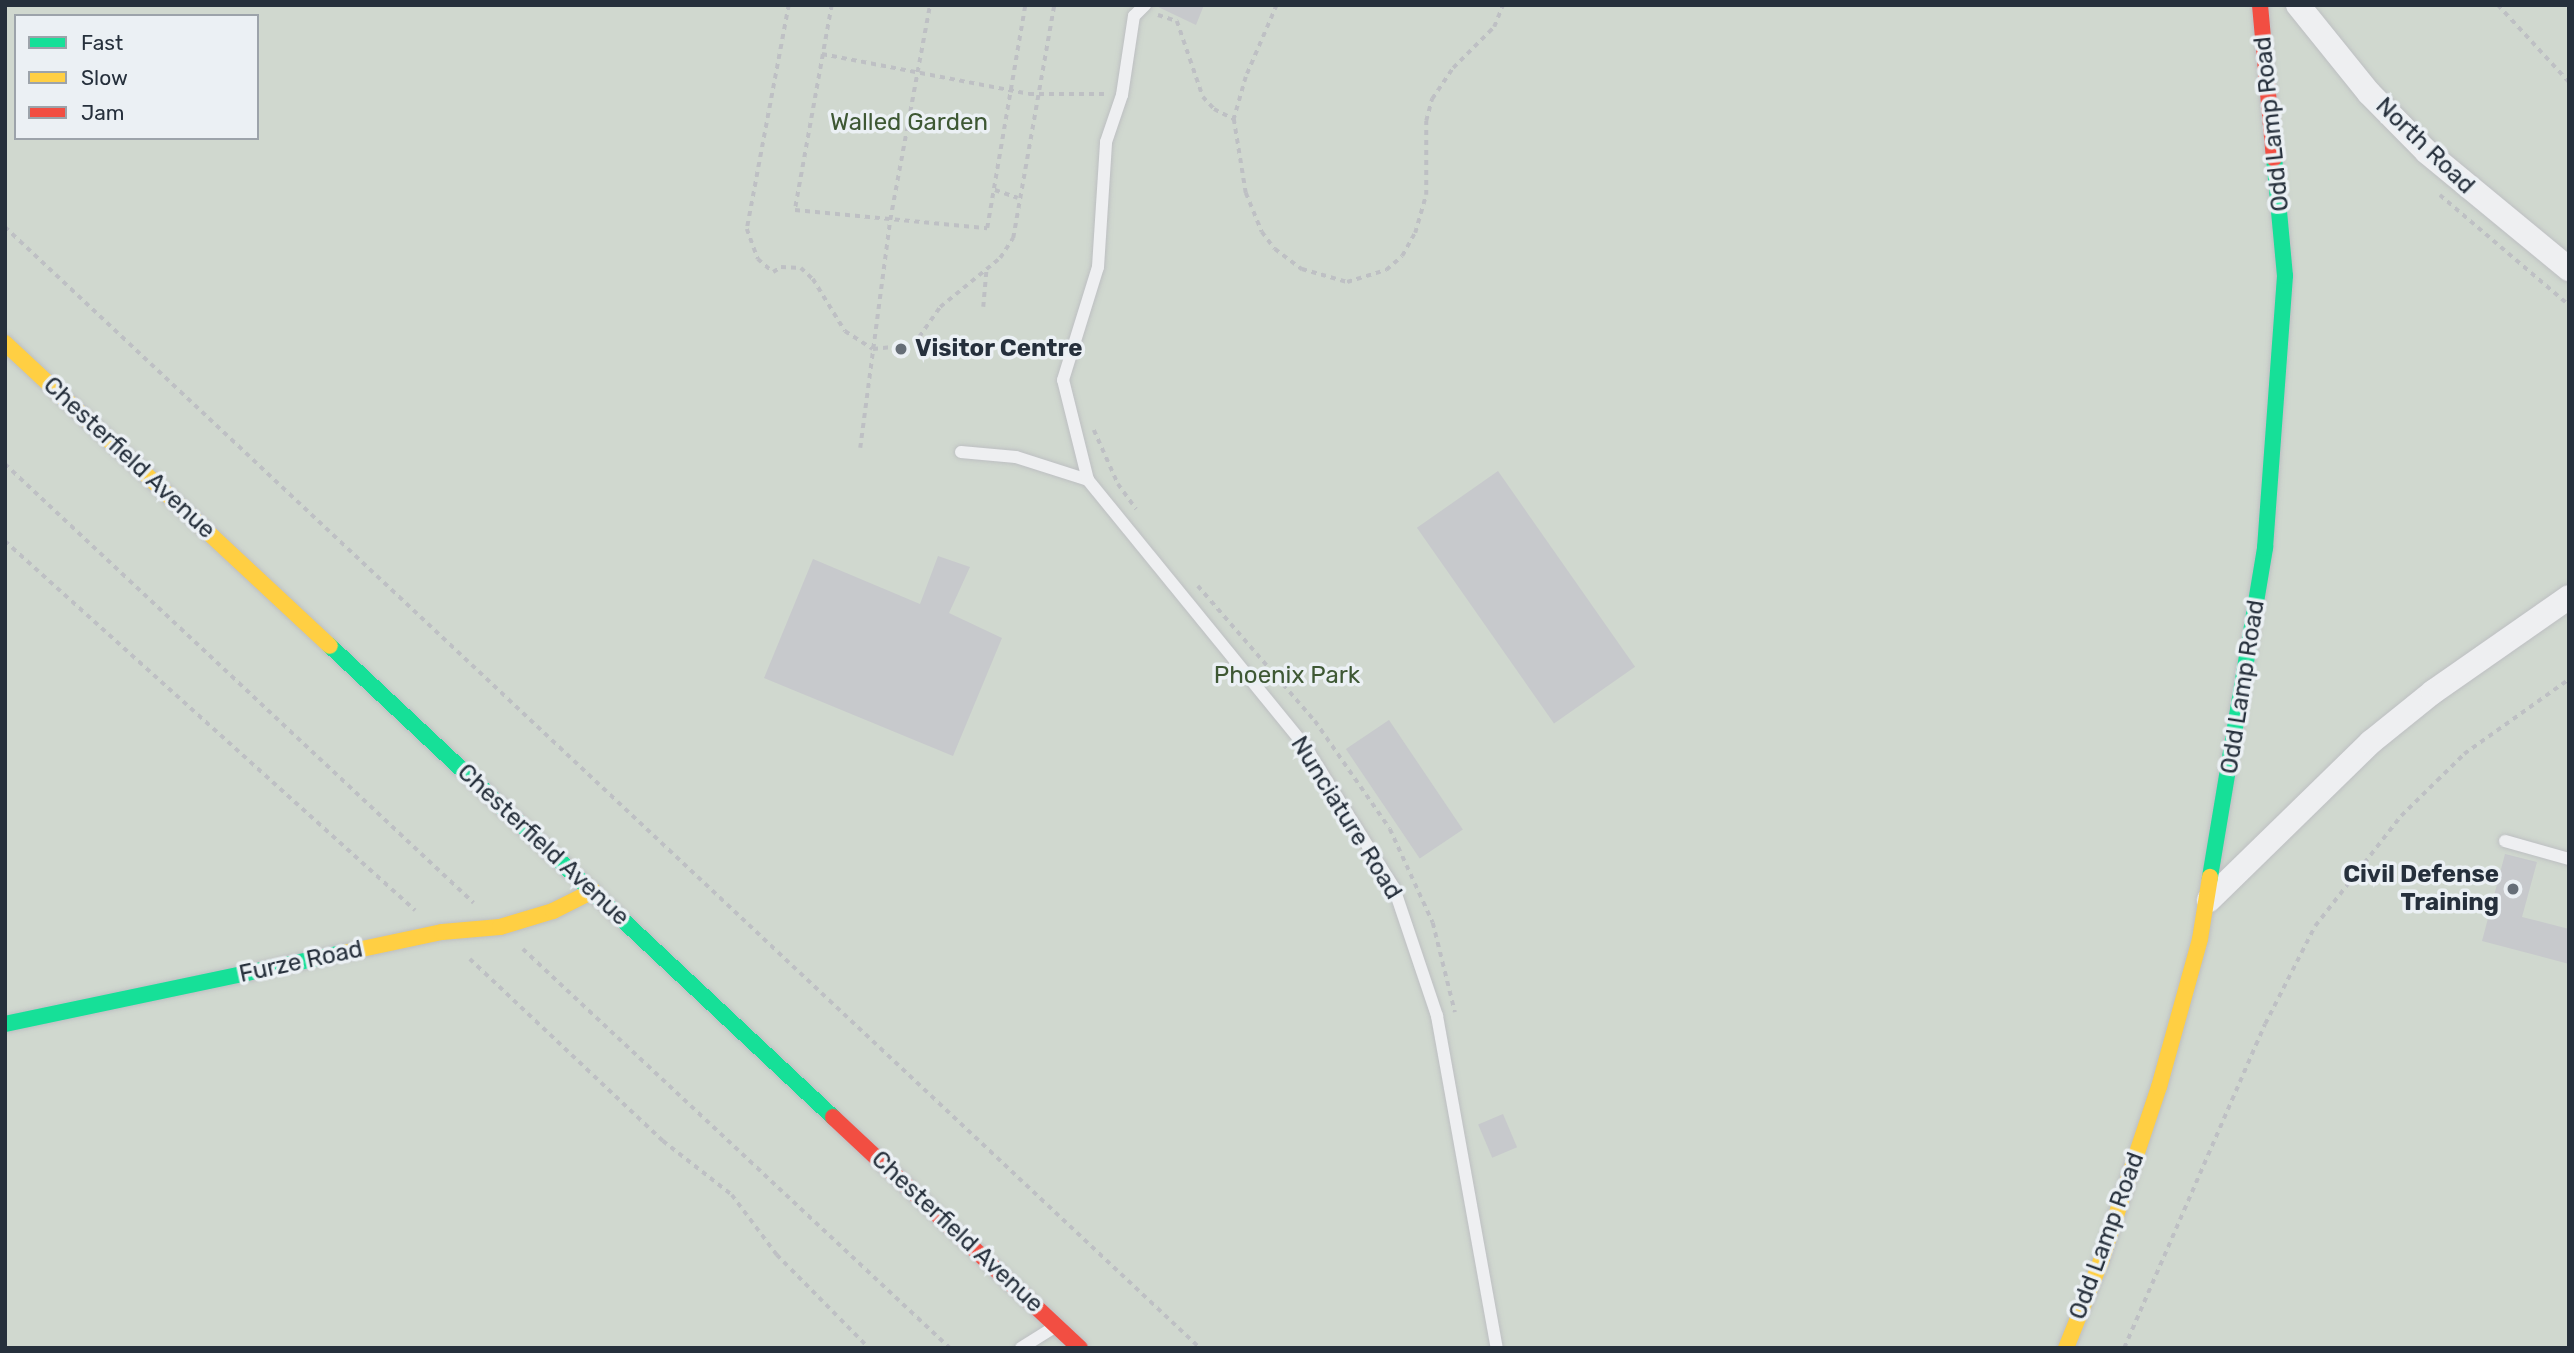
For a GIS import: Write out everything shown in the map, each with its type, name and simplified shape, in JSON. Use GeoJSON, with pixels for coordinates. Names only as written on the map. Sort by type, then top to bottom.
{"type":"FeatureCollection","features":[{"type":"Feature","properties":{"kind":"street","name":"Odd Lamp Road"},"geometry":{"type":"LineString","coordinates":[[2066,1348],[2101,1261],[2159,1087],[2209,900],[2265,548],[2282,350],[2282,211],[2260,5]]}},
{"type":"Feature","properties":{"kind":"street","name":"North Road"},"geometry":{"type":"LineString","coordinates":[[2298,5],[2369,93],[2427,152],[2569,270]]}},
{"type":"Feature","properties":{"kind":"street","name":"Chesterfield Avenue"},"geometry":{"type":"LineString","coordinates":[[5,343],[1080,1348]]}},
{"type":"Feature","properties":{"kind":"street"},"geometry":{"type":"LineString","coordinates":[[2209,900],[2371,743],[2433,692],[2569,597]]}},
{"type":"Feature","properties":{"kind":"street","name":"Furze Road"},"geometry":{"type":"LineString","coordinates":[[5,1024],[442,932],[500,927],[553,911],[593,891]]}},
{"type":"Feature","properties":{"kind":"lane"},"geometry":{"type":"LineString","coordinates":[[1088,480],[1063,380],[1098,267],[1106,142],[1122,96],[1142,6]]}},
{"type":"Feature","properties":{"kind":"lane"},"geometry":{"type":"LineString","coordinates":[[961,452],[1016,457],[1088,480]]}},
{"type":"Feature","properties":{"kind":"lane","name":"Nunciature Road"},"geometry":{"type":"LineString","coordinates":[[1088,480],[1305,746],[1394,888],[1437,1017],[1497,1348]]}},
{"type":"Feature","properties":{"kind":"lane"},"geometry":{"type":"LineString","coordinates":[[2505,841],[2569,859]]}},
{"type":"Feature","properties":{"kind":"lane"},"geometry":{"type":"LineString","coordinates":[[1021,1348],[1056,1326]]}},
{"type":"Feature","properties":{"kind":"path"},"geometry":{"type":"LineString","coordinates":[[789,5],[747,229],[758,259],[773,272],[781,267],[801,268],[813,279],[845,331],[873,349],[904,346],[919,337],[940,307],[986,271],[1013,238],[1035,95],[1054,5]]}},
{"type":"Feature","properties":{"kind":"path"},"geometry":{"type":"LineString","coordinates":[[832,5],[795,210],[987,228],[1025,5]]}},
{"type":"Feature","properties":{"kind":"path"},"geometry":{"type":"LineString","coordinates":[[860,448],[890,220],[930,5]]}},
{"type":"Feature","properties":{"kind":"path"},"geometry":{"type":"LineString","coordinates":[[1278,5],[1247,77],[1234,119],[1246,193],[1275,249],[1302,269],[1347,282],[1387,270],[1402,256],[1422,215],[1426,121],[1432,99],[1453,68],[1494,27],[1503,5]]}},
{"type":"Feature","properties":{"kind":"path"},"geometry":{"type":"LineString","coordinates":[[2498,5],[2569,82]]}},
{"type":"Feature","properties":{"kind":"path"},"geometry":{"type":"LineString","coordinates":[[1142,6],[1177,21],[1203,97],[1214,110],[1234,119]]}},
{"type":"Feature","properties":{"kind":"path"},"geometry":{"type":"LineString","coordinates":[[822,54],[1035,95],[1122,96]]}},
{"type":"Feature","properties":{"kind":"path"},"geometry":{"type":"LineString","coordinates":[[995,190],[1018,198]]}},
{"type":"Feature","properties":{"kind":"path"},"geometry":{"type":"LineString","coordinates":[[5,227],[1200,1348]]}},
{"type":"Feature","properties":{"kind":"path"},"geometry":{"type":"LineString","coordinates":[[983,306],[986,271]]}},
{"type":"Feature","properties":{"kind":"path"},"geometry":{"type":"LineString","coordinates":[[2124,1348],[2265,1024],[2315,926],[2401,816],[2446,772],[2569,679]]}},
{"type":"Feature","properties":{"kind":"green space","name":"Phoenix Park"},"geometry":{"type":"Polygon","coordinates":[[[5,5],[2569,5],[2569,1348],[5,1348],[5,5]]]}},
{"type":"Feature","properties":{"kind":"building"},"geometry":{"type":"Polygon","coordinates":[[[1154,5],[1204,5],[1196,25],[1154,5]]]}},
{"type":"Feature","properties":{"kind":"building"},"geometry":{"type":"Polygon","coordinates":[[[1498,471],[1635,667],[1554,724],[1417,528],[1498,471]]]}},
{"type":"Feature","properties":{"kind":"building"},"geometry":{"type":"Polygon","coordinates":[[[938,556],[970,567],[949,613],[1002,638],[953,756],[764,678],[813,559],[920,604],[938,556]]]}},
{"type":"Feature","properties":{"kind":"building"},"geometry":{"type":"Polygon","coordinates":[[[1389,720],[1463,829],[1420,859],[1346,749],[1389,720]]]}},
{"type":"Feature","properties":{"kind":"building","name":"Civil Defense Training"},"geometry":{"type":"Polygon","coordinates":[[[2505,854],[2537,862],[2522,917],[2569,929],[2569,964],[2482,941],[2505,854]]]}},
{"type":"Feature","properties":{"kind":"building"},"geometry":{"type":"Polygon","coordinates":[[[1503,1114],[1517,1147],[1492,1158],[1478,1125],[1503,1114]]]}},
{"type":"Feature","properties":{"kind":"traffic: fast"},"geometry":{"type":"LineString","coordinates":[[2210,877],[2265,548],[2285,276],[2274,158]]}},
{"type":"Feature","properties":{"kind":"traffic: fast"},"geometry":{"type":"LineString","coordinates":[[330,646],[833,1117]]}},
{"type":"Feature","properties":{"kind":"traffic: fast"},"geometry":{"type":"LineString","coordinates":[[5,1024],[343,953]]}},
{"type":"Feature","properties":{"kind":"traffic: slow"},"geometry":{"type":"LineString","coordinates":[[5,343],[330,646]]}},
{"type":"Feature","properties":{"kind":"traffic: slow"},"geometry":{"type":"LineString","coordinates":[[2066,1348],[2101,1261],[2159,1087],[2200,939],[2210,877]]}},
{"type":"Feature","properties":{"kind":"traffic: slow"},"geometry":{"type":"LineString","coordinates":[[343,953],[442,932],[500,927],[553,911],[593,891]]}},
{"type":"Feature","properties":{"kind":"traffic: jam"},"geometry":{"type":"LineString","coordinates":[[2260,5],[2274,158]]}},
{"type":"Feature","properties":{"kind":"traffic: jam"},"geometry":{"type":"LineString","coordinates":[[833,1117],[1080,1348]]}},
{"type":"Feature","properties":{"kind":"place","name":"Visitor Centre"},"geometry":{"type":"Point","coordinates":[901,349]}},
{"type":"Feature","properties":{"kind":"place","name":"Civil Defense Training"},"geometry":{"type":"Point","coordinates":[2513,889]}},
{"type":"Feature","properties":{"kind":"park label","name":"Walled Garden"},"geometry":{"type":"Point","coordinates":[909,123]}}]}
